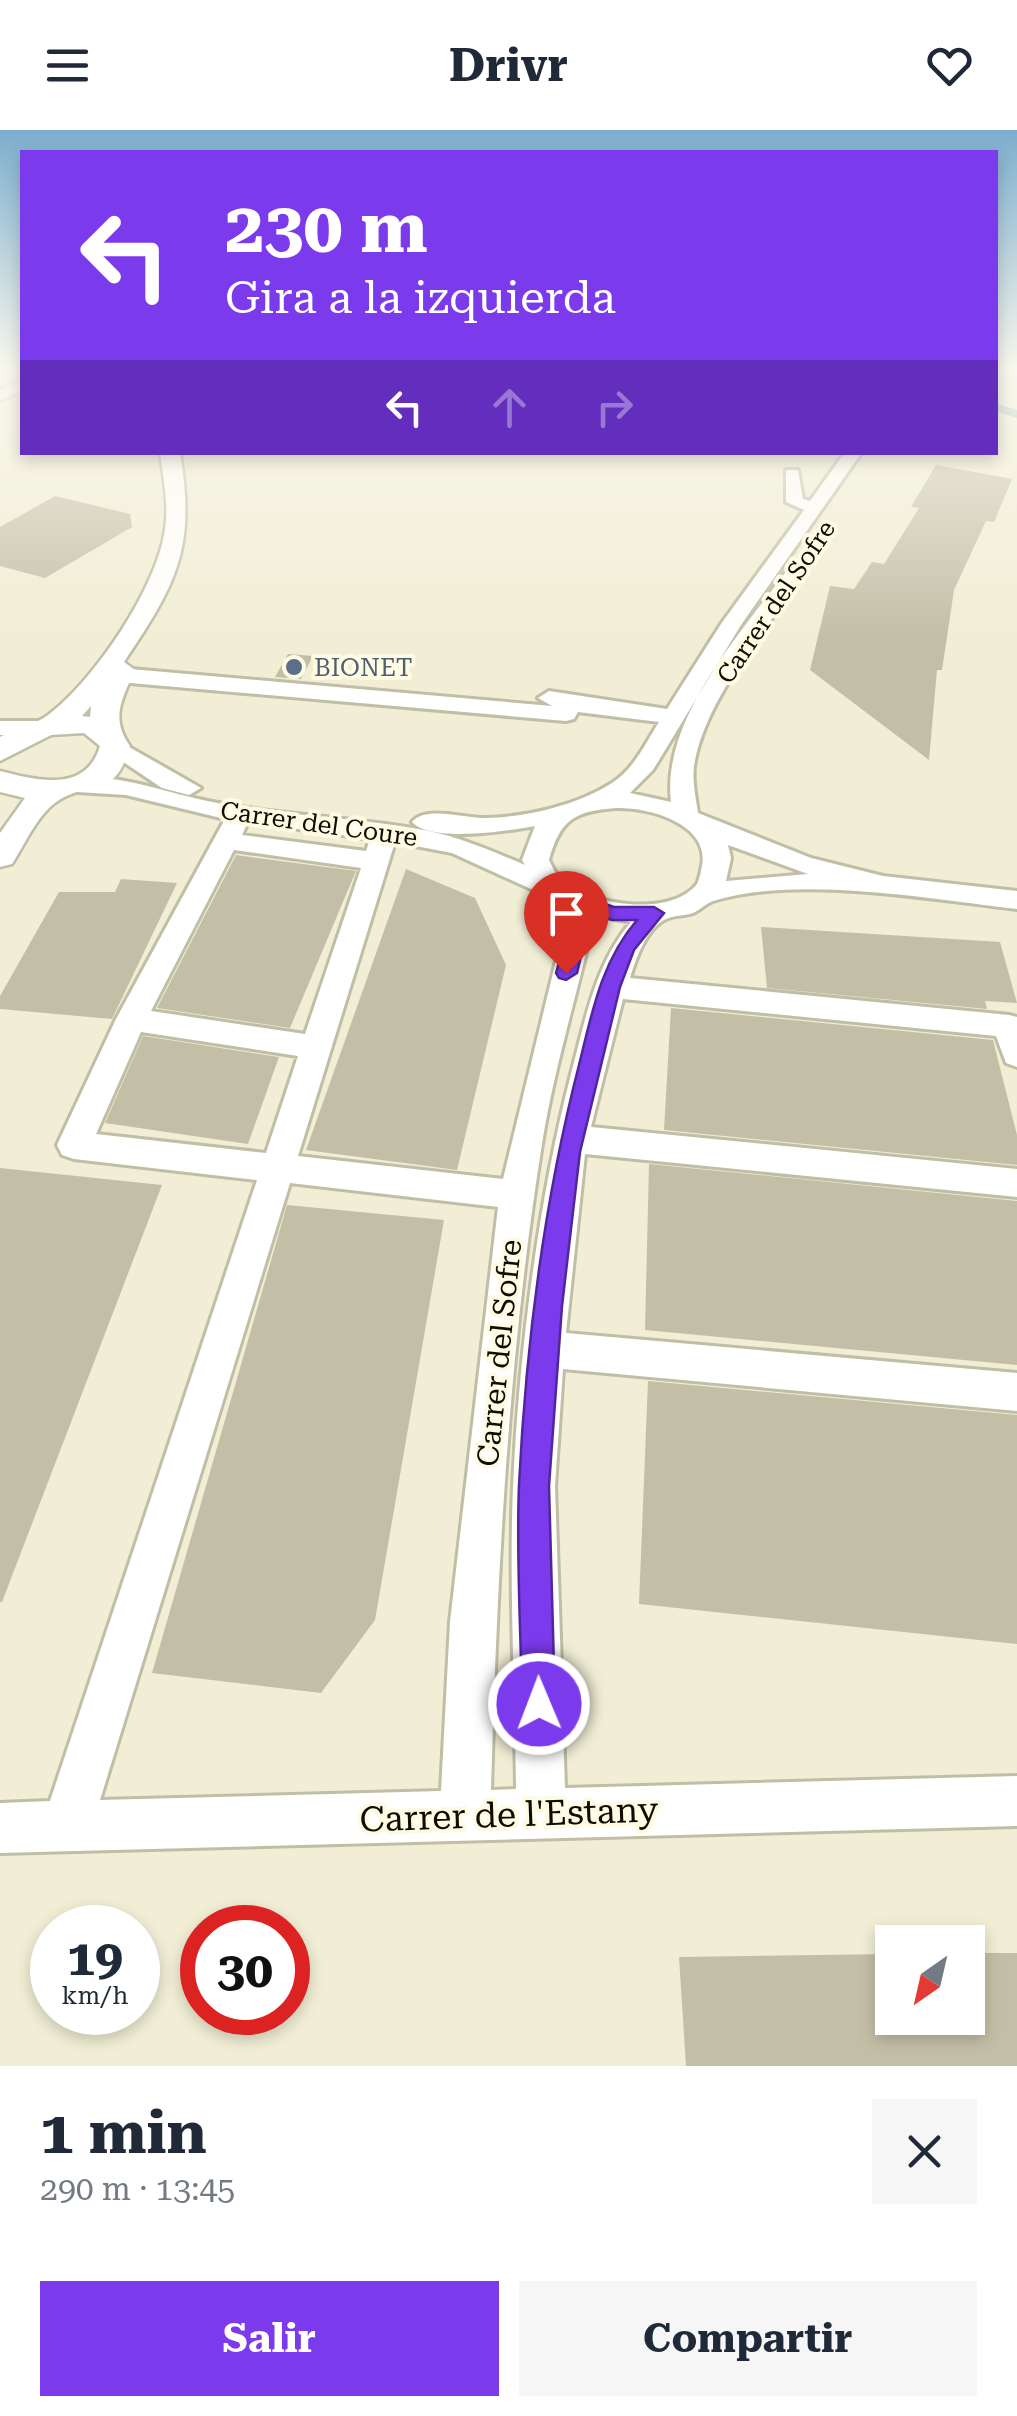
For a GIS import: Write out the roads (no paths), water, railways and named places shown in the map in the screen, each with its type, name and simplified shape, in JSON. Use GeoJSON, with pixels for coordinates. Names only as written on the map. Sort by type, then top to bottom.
{"type":"FeatureCollection","features":[{"type":"Feature","properties":{"kind":"main road"},"geometry":{"type":"LineString","coordinates":[[0,752],[16,738],[68,717],[93,687],[168,561],[177,515],[170,456]]}},
{"type":"Feature","properties":{"kind":"main road"},"geometry":{"type":"LineString","coordinates":[[0,857],[32,809],[64,788],[101,772],[111,762],[105,705],[168,595],[188,545],[192,517],[184,456]]}},
{"type":"Feature","properties":{"kind":"main road"},"geometry":{"type":"LineString","coordinates":[[47,727],[80,725],[109,739]]}},
{"type":"Feature","properties":{"kind":"main road"},"geometry":{"type":"LineString","coordinates":[[3,794],[64,788]]}},
{"type":"Feature","properties":{"kind":"street","name":"Carrer del Sofre"},"geometry":{"type":"LineString","coordinates":[[594,802],[622,788],[641,770],[731,624],[851,456]]}},
{"type":"Feature","properties":{"kind":"street","name":"Carrer del Sofre"},"geometry":{"type":"LineString","coordinates":[[689,819],[681,770],[694,732],[721,681],[875,456]]}},
{"type":"Feature","properties":{"kind":"street"},"geometry":{"type":"LineString","coordinates":[[792,474],[795,502],[814,507]]}},
{"type":"Feature","properties":{"kind":"street"},"geometry":{"type":"LineString","coordinates":[[119,675],[566,714],[570,704]]}},
{"type":"Feature","properties":{"kind":"street"},"geometry":{"type":"LineString","coordinates":[[344,676],[561,699],[570,704],[672,717]]}},
{"type":"Feature","properties":{"kind":"street"},"geometry":{"type":"LineString","coordinates":[[0,728],[47,727]]}},
{"type":"Feature","properties":{"kind":"street","name":"Carrer del Coure"},"geometry":{"type":"LineString","coordinates":[[109,739],[172,783],[262,804],[488,826],[564,813]]}},
{"type":"Feature","properties":{"kind":"street","name":"Carrer del Coure"},"geometry":{"type":"LineString","coordinates":[[64,788],[128,788],[201,808],[232,827],[380,847],[460,848],[561,893]]}},
{"type":"Feature","properties":{"kind":"street"},"geometry":{"type":"LineString","coordinates":[[883,885],[802,864],[643,802],[594,802],[564,813],[545,830],[536,852],[542,873],[561,893],[612,913],[654,913],[677,908],[701,894],[797,880],[1017,900]]}},
{"type":"Feature","properties":{"kind":"street"},"geometry":{"type":"LineString","coordinates":[[689,819],[711,839],[718,861],[716,874],[701,894]]}},
{"type":"Feature","properties":{"kind":"street"},"geometry":{"type":"LineString","coordinates":[[232,827],[132,1019],[74,1145],[518,1195]]}},
{"type":"Feature","properties":{"kind":"street"},"geometry":{"type":"LineString","coordinates":[[67,1826],[380,847]]}},
{"type":"Feature","properties":{"kind":"street","name":"Carrer del Sofre"},"geometry":{"type":"LineString","coordinates":[[465,1816],[473,1622],[488,1438],[518,1195],[526,1139],[576,936],[561,893]]}},
{"type":"Feature","properties":{"kind":"street","name":"Carrer del Sofre"},"geometry":{"type":"LineString","coordinates":[[541,1814],[534,1486],[545,1349],[572,1139],[610,987],[624,948],[654,913]]}},
{"type":"Feature","properties":{"kind":"street"},"geometry":{"type":"LineString","coordinates":[[610,987],[1009,1026],[1017,1055]]}},
{"type":"Feature","properties":{"kind":"street"},"geometry":{"type":"LineString","coordinates":[[132,1019],[316,1047]]}},
{"type":"Feature","properties":{"kind":"street"},"geometry":{"type":"LineString","coordinates":[[572,1139],[1017,1183]]}},
{"type":"Feature","properties":{"kind":"street"},"geometry":{"type":"LineString","coordinates":[[545,1349],[1017,1392]]}},
{"type":"Feature","properties":{"kind":"street","name":"Carrer de l'Estany"},"geometry":{"type":"LineString","coordinates":[[0,1828],[1017,1801]]}},
{"type":"Feature","properties":{"kind":"place","name":"BIONET"},"geometry":{"type":"Point","coordinates":[294,667]}}]}
